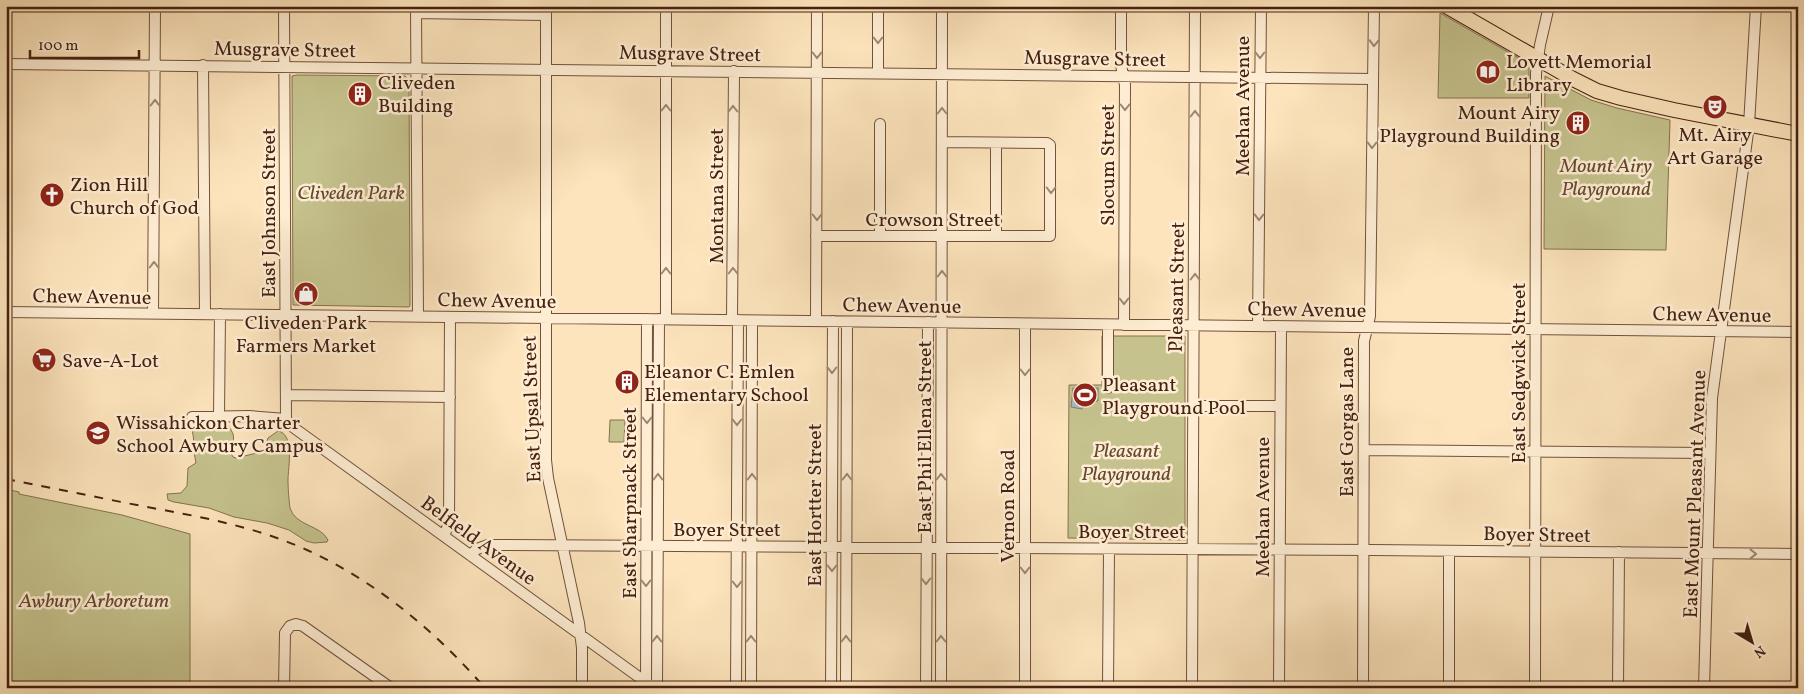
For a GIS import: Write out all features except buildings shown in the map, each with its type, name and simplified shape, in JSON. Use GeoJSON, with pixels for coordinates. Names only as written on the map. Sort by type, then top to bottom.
{"type":"FeatureCollection","features":[{"type":"Feature","properties":{"kind":"main road"},"geometry":{"type":"LineString","coordinates":[[1446,6],[1582,84],[1612,96],[1798,134]]}},
{"type":"Feature","properties":{"kind":"street"},"geometry":{"type":"LineString","coordinates":[[153,314],[155,6]]}},
{"type":"Feature","properties":{"kind":"street","name":"East Johnson Street"},"geometry":{"type":"LineString","coordinates":[[284,6],[286,419]]}},
{"type":"Feature","properties":{"kind":"street","name":"East Sharpnack Street"},"geometry":{"type":"LineString","coordinates":[[651,686],[658,546],[666,6]]}},
{"type":"Feature","properties":{"kind":"street"},"geometry":{"type":"LineString","coordinates":[[816,321],[817,6]]}},
{"type":"Feature","properties":{"kind":"street"},"geometry":{"type":"LineString","coordinates":[[878,6],[878,73]]}},
{"type":"Feature","properties":{"kind":"street","name":"East Phil Ellena Street"},"geometry":{"type":"LineString","coordinates":[[941,688],[942,6]]}},
{"type":"Feature","properties":{"kind":"street","name":"Slocum Street"},"geometry":{"type":"LineString","coordinates":[[1121,6],[1121,65],[1125,85],[1124,325]]}},
{"type":"Feature","properties":{"kind":"street","name":"Pleasant Street"},"geometry":{"type":"LineString","coordinates":[[1192,688],[1195,6]]}},
{"type":"Feature","properties":{"kind":"street","name":"Meehan Avenue"},"geometry":{"type":"LineString","coordinates":[[1258,326],[1261,6]]}},
{"type":"Feature","properties":{"kind":"street","name":"East Gorgas Lane"},"geometry":{"type":"LineString","coordinates":[[1363,688],[1364,341],[1370,316],[1374,6]]}},
{"type":"Feature","properties":{"kind":"street","name":"East Sedgwick Street"},"geometry":{"type":"LineString","coordinates":[[1534,688],[1538,59],[1548,6]]}},
{"type":"Feature","properties":{"kind":"street","name":"East Mount Pleasant Avenue"},"geometry":{"type":"LineString","coordinates":[[1704,688],[1712,398],[1749,125],[1756,6]]}},
{"type":"Feature","properties":{"kind":"street"},"geometry":{"type":"LineString","coordinates":[[418,317],[416,10],[546,10]]}},
{"type":"Feature","properties":{"kind":"street","name":"East Upsal Street"},"geometry":{"type":"LineString","coordinates":[[546,10],[546,460],[581,634],[582,688]]}},
{"type":"Feature","properties":{"kind":"street","name":"Musgrave Street"},"geometry":{"type":"LineString","coordinates":[[6,64],[1373,79]]}},
{"type":"Feature","properties":{"kind":"street"},"geometry":{"type":"LineString","coordinates":[[204,66],[205,314]]}},
{"type":"Feature","properties":{"kind":"street","name":"Montana Street"},"geometry":{"type":"LineString","coordinates":[[734,71],[736,688]]}},
{"type":"Feature","properties":{"kind":"street"},"geometry":{"type":"LineString","coordinates":[[880,124],[880,236]]}},
{"type":"Feature","properties":{"kind":"street"},"geometry":{"type":"LineString","coordinates":[[942,142],[996,143],[996,236]]}},
{"type":"Feature","properties":{"kind":"street","name":"Crowson Street"},"geometry":{"type":"LineString","coordinates":[[816,236],[1050,236],[1050,145],[996,143]]}},
{"type":"Feature","properties":{"kind":"street","name":"Chew Avenue"},"geometry":{"type":"LineString","coordinates":[[6,312],[1798,332]]}},
{"type":"Feature","properties":{"kind":"street"},"geometry":{"type":"LineString","coordinates":[[219,416],[220,314]]}},
{"type":"Feature","properties":{"kind":"street"},"geometry":{"type":"LineString","coordinates":[[444,536],[449,523],[450,317]]}},
{"type":"Feature","properties":{"kind":"street","name":"East Sharpnack Street"},"geometry":{"type":"LineString","coordinates":[[647,319],[646,546],[651,686]]}},
{"type":"Feature","properties":{"kind":"street"},"geometry":{"type":"LineString","coordinates":[[751,688],[752,321]]}},
{"type":"Feature","properties":{"kind":"street","name":"East Hortter Street"},"geometry":{"type":"LineString","coordinates":[[831,688],[833,322]]}},
{"type":"Feature","properties":{"kind":"street","name":"East Hortter Street"},"geometry":{"type":"LineString","coordinates":[[846,688],[847,322]]}},
{"type":"Feature","properties":{"kind":"street","name":"East Phil Ellena Street"},"geometry":{"type":"LineString","coordinates":[[926,688],[928,322]]}},
{"type":"Feature","properties":{"kind":"street","name":"Vernon Road"},"geometry":{"type":"LineString","coordinates":[[1025,324],[1025,688]]}},
{"type":"Feature","properties":{"kind":"street"},"geometry":{"type":"LineString","coordinates":[[1108,325],[1108,388]]}},
{"type":"Feature","properties":{"kind":"street","name":"Meehan Avenue"},"geometry":{"type":"LineString","coordinates":[[1279,688],[1281,327]]}},
{"type":"Feature","properties":{"kind":"street"},"geometry":{"type":"LineString","coordinates":[[286,395],[450,397]]}},
{"type":"Feature","properties":{"kind":"street"},"geometry":{"type":"LineString","coordinates":[[1193,406],[1280,406]]}},
{"type":"Feature","properties":{"kind":"street"},"geometry":{"type":"LineString","coordinates":[[192,417],[219,416],[286,419]]}},
{"type":"Feature","properties":{"kind":"street","name":"Belfield Avenue"},"geometry":{"type":"LineString","coordinates":[[286,419],[290,425],[651,686]]}},
{"type":"Feature","properties":{"kind":"street"},"geometry":{"type":"LineString","coordinates":[[1364,450],[1710,454]]}},
{"type":"Feature","properties":{"kind":"street","name":"Boyer Street"},"geometry":{"type":"LineString","coordinates":[[470,555],[477,549],[488,545],[1798,554]]}},
{"type":"Feature","properties":{"kind":"street"},"geometry":{"type":"LineString","coordinates":[[1108,688],[1109,549]]}},
{"type":"Feature","properties":{"kind":"street"},"geometry":{"type":"LineString","coordinates":[[1449,551],[1449,688]]}},
{"type":"Feature","properties":{"kind":"street"},"geometry":{"type":"LineString","coordinates":[[1618,688],[1619,552]]}},
{"type":"Feature","properties":{"kind":"street"},"geometry":{"type":"LineString","coordinates":[[284,688],[284,637],[286,630],[296,624],[303,626],[391,688]]}},
{"type":"Feature","properties":{"kind":"green space"},"geometry":{"type":"Polygon","coordinates":[[[1440,13],[1529,64],[1529,98],[1438,98],[1440,13]]]}},
{"type":"Feature","properties":{"kind":"green space","name":"Cliveden Park"},"geometry":{"type":"Polygon","coordinates":[[[292,76],[405,76],[409,80],[409,307],[293,305],[292,76]]]}},
{"type":"Feature","properties":{"kind":"green space","name":"Mount Airy Playground"},"geometry":{"type":"Polygon","coordinates":[[[1545,76],[1591,100],[1670,120],[1666,250],[1544,249],[1545,76]]]}},
{"type":"Feature","properties":{"kind":"green space","name":"Pleasant Playground"},"geometry":{"type":"Polygon","coordinates":[[[1102,336],[1185,336],[1185,540],[1068,538],[1069,385],[1102,385],[1102,336]]]}},
{"type":"Feature","properties":{"kind":"green space"},"geometry":{"type":"Polygon","coordinates":[[[200,420],[224,420],[234,437],[231,454],[236,458],[261,452],[264,450],[268,438],[278,431],[283,433],[289,445],[288,480],[290,508],[293,514],[302,522],[325,535],[328,540],[327,542],[314,543],[306,541],[289,530],[267,523],[234,517],[209,508],[168,500],[167,494],[181,493],[187,486],[188,468],[196,463],[192,429],[200,420]]]}},
{"type":"Feature","properties":{"kind":"green space"},"geometry":{"type":"Polygon","coordinates":[[[610,420],[625,420],[624,442],[609,442],[610,420]]]}},
{"type":"Feature","properties":{"kind":"green space","name":"Awbury Arboretum"},"geometry":{"type":"Polygon","coordinates":[[[6,489],[19,492],[19,494],[122,515],[190,534],[190,688],[6,688],[6,489]]]}},
{"type":"Feature","properties":{"kind":"shaded area","name":"Pleasant Playground Pool"},"geometry":{"type":"Polygon","coordinates":[[[1073,388],[1098,388],[1098,401],[1085,402],[1082,409],[1071,407],[1073,388]]]}},
{"type":"Feature","properties":{"kind":"railway"},"geometry":{"type":"LineString","coordinates":[[6,479],[228,524],[268,535],[307,550],[357,577],[404,610],[446,647],[485,688]]}},
{"type":"Feature","properties":{"kind":"place","name":"Lovett Memorial Library"},"geometry":{"type":"Point","coordinates":[1488,72]}},
{"type":"Feature","properties":{"kind":"place","name":"Cliveden Building"},"geometry":{"type":"Point","coordinates":[360,94]}},
{"type":"Feature","properties":{"kind":"place","name":"Mt. Airy Art Garage"},"geometry":{"type":"Point","coordinates":[1715,107]}},
{"type":"Feature","properties":{"kind":"place","name":"Mount Airy Playground Building"},"geometry":{"type":"Point","coordinates":[1578,123]}},
{"type":"Feature","properties":{"kind":"place","name":"Zion Hill Church of God"},"geometry":{"type":"Point","coordinates":[52,195]}},
{"type":"Feature","properties":{"kind":"place","name":"Cliveden Park Farmers Market"},"geometry":{"type":"Point","coordinates":[306,294]}},
{"type":"Feature","properties":{"kind":"place","name":"Save-A-Lot"},"geometry":{"type":"Point","coordinates":[44,360]}},
{"type":"Feature","properties":{"kind":"place","name":"Eleanor C. Emlen Elementary School"},"geometry":{"type":"Point","coordinates":[627,382]}},
{"type":"Feature","properties":{"kind":"place","name":"Pleasant Playground Pool"},"geometry":{"type":"Point","coordinates":[1085,395]}},
{"type":"Feature","properties":{"kind":"place","name":"Wissahickon Charter School Awbury Campus"},"geometry":{"type":"Point","coordinates":[98,433]}}]}
